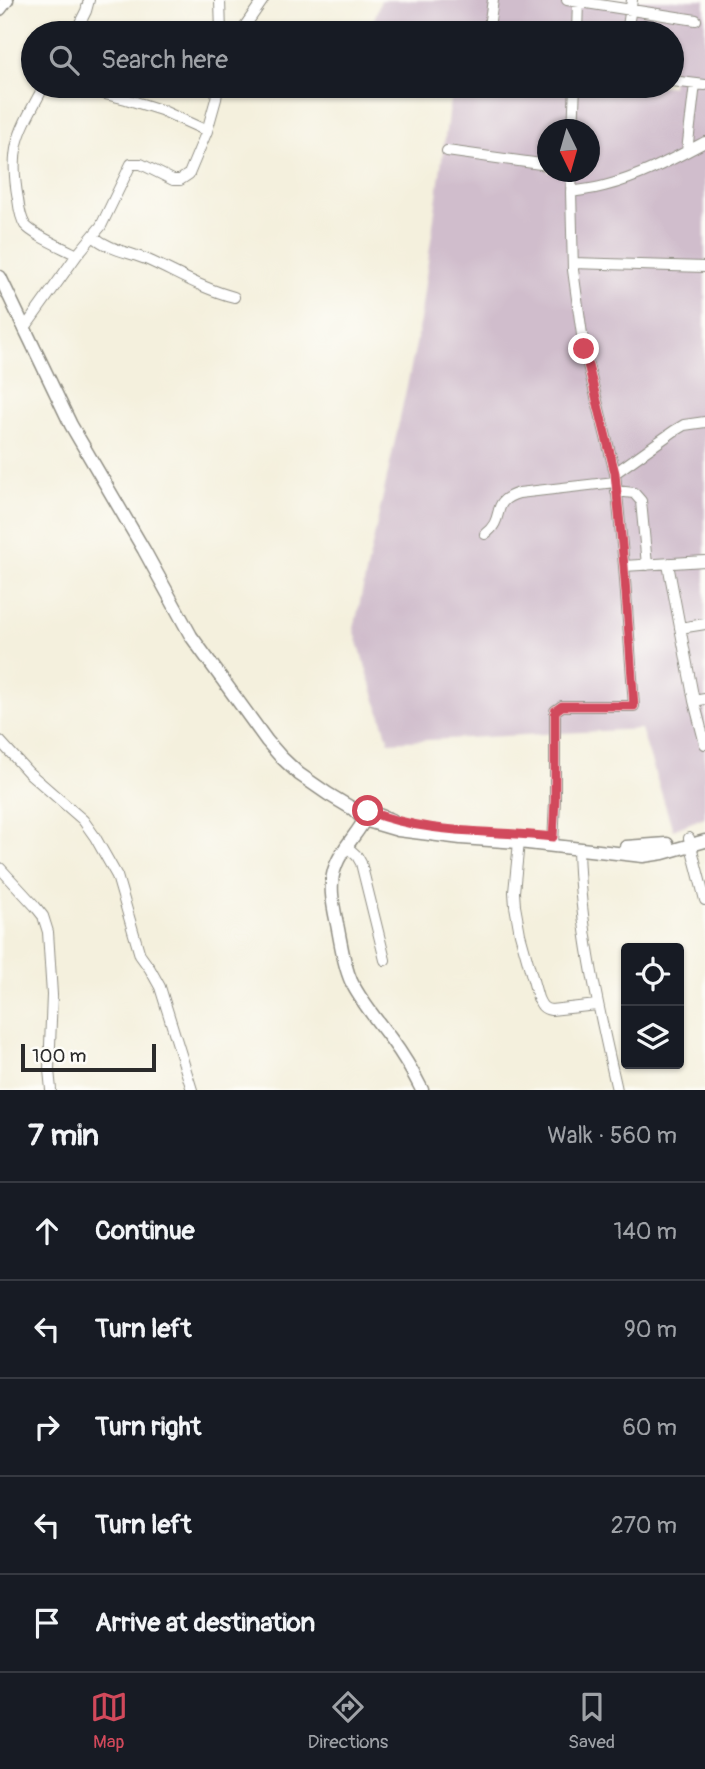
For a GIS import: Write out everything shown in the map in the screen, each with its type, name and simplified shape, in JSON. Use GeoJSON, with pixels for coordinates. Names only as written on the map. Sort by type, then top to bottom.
{"type":"FeatureCollection","features":[{"type":"Feature","properties":{"kind":"street"},"geometry":{"type":"LineString","coordinates":[[81,21],[89,0]]}},
{"type":"Feature","properties":{"kind":"street"},"geometry":{"type":"LineString","coordinates":[[220,0],[221,21]]}},
{"type":"Feature","properties":{"kind":"street"},"geometry":{"type":"LineString","coordinates":[[248,21],[263,0]]}},
{"type":"Feature","properties":{"kind":"street"},"geometry":{"type":"LineString","coordinates":[[490,21],[493,0]]}},
{"type":"Feature","properties":{"kind":"street"},"geometry":{"type":"LineString","coordinates":[[576,21],[574,1],[631,5],[696,20]]}},
{"type":"Feature","properties":{"kind":"street"},"geometry":{"type":"LineString","coordinates":[[687,151],[700,85]]}},
{"type":"Feature","properties":{"kind":"street"},"geometry":{"type":"LineString","coordinates":[[38,98],[16,143],[14,171],[21,215],[25,225],[33,231],[77,255]]}},
{"type":"Feature","properties":{"kind":"street"},"geometry":{"type":"LineString","coordinates":[[119,98],[161,110],[207,131]]}},
{"type":"Feature","properties":{"kind":"street"},"geometry":{"type":"LineString","coordinates":[[24,329],[107,215],[131,164],[141,164],[173,180],[189,174],[207,131],[216,98]]}},
{"type":"Feature","properties":{"kind":"street"},"geometry":{"type":"LineString","coordinates":[[574,98],[574,119]]}},
{"type":"Feature","properties":{"kind":"street"},"geometry":{"type":"LineString","coordinates":[[571,191],[604,186],[632,177],[705,142]]}},
{"type":"Feature","properties":{"kind":"street"},"geometry":{"type":"LineString","coordinates":[[447,151],[537,163]]}},
{"type":"Feature","properties":{"kind":"street"},"geometry":{"type":"LineString","coordinates":[[553,841],[555,711],[562,706],[634,706],[615,482],[584,349],[573,263],[571,182]]}},
{"type":"Feature","properties":{"kind":"street"},"geometry":{"type":"LineString","coordinates":[[93,236],[102,244],[146,259],[201,287],[234,298]]}},
{"type":"Feature","properties":{"kind":"street"},"geometry":{"type":"LineString","coordinates":[[573,263],[705,267]]}},
{"type":"Feature","properties":{"kind":"street"},"geometry":{"type":"LineString","coordinates":[[0,277],[71,425],[186,628],[281,757],[299,774],[353,809],[398,830],[461,838],[519,842],[553,841],[578,849],[643,856],[663,853],[705,833]]}},
{"type":"Feature","properties":{"kind":"street"},"geometry":{"type":"LineString","coordinates":[[485,534],[496,523],[505,498],[519,493],[615,482],[674,431],[684,425],[705,422]]}},
{"type":"Feature","properties":{"kind":"street"},"geometry":{"type":"LineString","coordinates":[[615,482],[635,493],[640,501],[647,565]]}},
{"type":"Feature","properties":{"kind":"street"},"geometry":{"type":"LineString","coordinates":[[624,566],[705,561]]}},
{"type":"Feature","properties":{"kind":"street"},"geometry":{"type":"LineString","coordinates":[[668,564],[694,701],[705,744]]}},
{"type":"Feature","properties":{"kind":"street"},"geometry":{"type":"LineString","coordinates":[[680,628],[705,624]]}},
{"type":"Feature","properties":{"kind":"street"},"geometry":{"type":"LineString","coordinates":[[694,701],[705,699]]}},
{"type":"Feature","properties":{"kind":"street"},"geometry":{"type":"LineString","coordinates":[[0,741],[28,772],[83,820],[117,876],[135,942],[160,987],[192,1090]]}},
{"type":"Feature","properties":{"kind":"street"},"geometry":{"type":"LineString","coordinates":[[366,815],[424,827],[637,848],[705,841]]}},
{"type":"Feature","properties":{"kind":"street"},"geometry":{"type":"LineString","coordinates":[[366,815],[335,865],[332,901],[346,967],[358,993],[394,1042],[422,1090]]}},
{"type":"Feature","properties":{"kind":"street"},"geometry":{"type":"LineString","coordinates":[[519,842],[515,906],[520,934],[541,1006],[551,1010],[597,1005]]}},
{"type":"Feature","properties":{"kind":"street"},"geometry":{"type":"LineString","coordinates":[[690,842],[705,900]]}},
{"type":"Feature","properties":{"kind":"street"},"geometry":{"type":"LineString","coordinates":[[346,846],[361,863],[384,960]]}},
{"type":"Feature","properties":{"kind":"street"},"geometry":{"type":"LineString","coordinates":[[578,849],[582,912],[597,1005],[616,1090]]}},
{"type":"Feature","properties":{"kind":"street"},"geometry":{"type":"LineString","coordinates":[[0,868],[43,916],[48,932],[52,1009],[48,1070],[51,1090]]}},
{"type":"Feature","properties":{"kind":"shaded area"},"geometry":{"type":"Polygon","coordinates":[[[381,0],[705,0],[705,817],[673,830],[641,729],[389,742],[354,629],[418,335],[450,98],[684,98],[684,21],[373,21],[381,0]]]}},
{"type":"Feature","properties":{"kind":"route"},"geometry":{"type":"LineString","coordinates":[[368,811],[424,827],[553,837],[555,711],[562,706],[634,706],[615,473],[584,349]]}}]}
